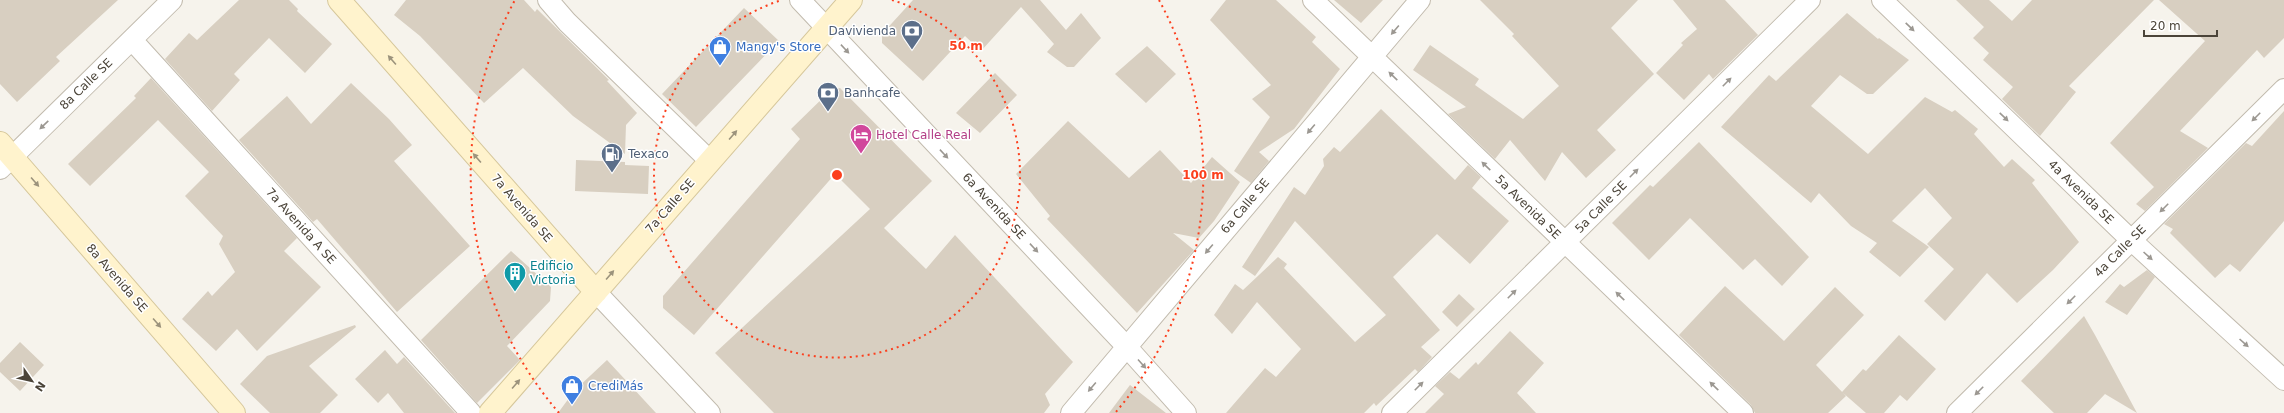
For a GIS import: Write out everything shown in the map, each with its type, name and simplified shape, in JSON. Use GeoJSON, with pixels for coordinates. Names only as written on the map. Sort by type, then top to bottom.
{"type":"FeatureCollection","features":[{"type":"Feature","properties":{"kind":"street","name":"8a Calle SE"},"geometry":{"type":"LineString","coordinates":[[4,156],[132,40],[172,0]]}},
{"type":"Feature","properties":{"kind":"street","name":"7a Avenida SE"},"geometry":{"type":"LineString","coordinates":[[339,0],[596,292],[710,413]]}},
{"type":"Feature","properties":{"kind":"street"},"geometry":{"type":"LineString","coordinates":[[548,0],[567,22],[710,161]]}},
{"type":"Feature","properties":{"kind":"street","name":"6a Avenida SE"},"geometry":{"type":"LineString","coordinates":[[800,0],[1126,346],[1186,413]]}},
{"type":"Feature","properties":{"kind":"street","name":"7a Calle SE"},"geometry":{"type":"LineString","coordinates":[[490,413],[851,0]]}},
{"type":"Feature","properties":{"kind":"street","name":"5a Avenida SE"},"geometry":{"type":"LineString","coordinates":[[1313,0],[1743,413]]}},
{"type":"Feature","properties":{"kind":"street","name":"6a Calle SE"},"geometry":{"type":"LineString","coordinates":[[1071,413],[1126,346],[1420,0]]}},
{"type":"Feature","properties":{"kind":"street","name":"5a Calle SE"},"geometry":{"type":"LineString","coordinates":[[1392,413],[1810,0]]}},
{"type":"Feature","properties":{"kind":"street","name":"4a Avenida SE"},"geometry":{"type":"LineString","coordinates":[[1882,0],[2131,240],[2284,380]]}},
{"type":"Feature","properties":{"kind":"street","name":"7a Avenida A SE"},"geometry":{"type":"LineString","coordinates":[[132,40],[471,413]]}},
{"type":"Feature","properties":{"kind":"street","name":"4a Calle SE"},"geometry":{"type":"LineString","coordinates":[[1957,413],[2284,89]]}},
{"type":"Feature","properties":{"kind":"street","name":"8a Avenida SE"},"geometry":{"type":"LineString","coordinates":[[4,156],[234,413]]}},
{"type":"Feature","properties":{"kind":"building"},"geometry":{"type":"Polygon","coordinates":[[[0,0],[118,0],[56,57],[60,61],[17,102],[0,84],[0,0]]]}},
{"type":"Feature","properties":{"kind":"building"},"geometry":{"type":"Polygon","coordinates":[[[239,0],[289,0],[298,9],[297,11],[332,44],[305,73],[269,38],[234,74],[240,80],[212,111],[165,59],[189,33],[197,40],[239,0]]]}},
{"type":"Feature","properties":{"kind":"building"},"geometry":{"type":"Polygon","coordinates":[[[406,0],[524,0],[535,12],[537,9],[609,80],[607,81],[637,113],[626,125],[625,154],[573,116],[523,68],[484,103],[420,36],[394,15],[406,0]]]}},
{"type":"Feature","properties":{"kind":"building"},"geometry":{"type":"Polygon","coordinates":[[[913,0],[1040,0],[1066,30],[1081,13],[1101,38],[1074,67],[1067,67],[1047,52],[1054,44],[1021,7],[981,51],[965,36],[923,81],[882,43],[882,34],[913,0]]]}},
{"type":"Feature","properties":{"kind":"building"},"geometry":{"type":"Polygon","coordinates":[[[1226,0],[1276,0],[1316,37],[1312,42],[1340,69],[1294,129],[1259,152],[1269,161],[1251,183],[1234,171],[1270,117],[1252,99],[1271,85],[1210,20],[1226,0]]]}},
{"type":"Feature","properties":{"kind":"building"},"geometry":{"type":"Polygon","coordinates":[[[1334,0],[1383,0],[1361,23],[1334,0]]]}},
{"type":"Feature","properties":{"kind":"building"},"geometry":{"type":"Polygon","coordinates":[[[1480,0],[1638,0],[1611,28],[1654,74],[1597,130],[1616,150],[1586,178],[1562,152],[1545,181],[1510,140],[1495,159],[1448,114],[1466,107],[1413,70],[1430,45],[1479,79],[1475,85],[1523,119],[1559,86],[1512,36],[1514,34],[1480,0]]]}},
{"type":"Feature","properties":{"kind":"building"},"geometry":{"type":"Polygon","coordinates":[[[1673,0],[1725,0],[1758,35],[1713,79],[1709,74],[1684,100],[1656,73],[1683,45],[1681,43],[1697,29],[1673,0]]]}},
{"type":"Feature","properties":{"kind":"building"},"geometry":{"type":"Polygon","coordinates":[[[1956,0],[1989,0],[2012,21],[2032,0],[2154,0],[2069,86],[2076,92],[2040,136],[2002,99],[2013,87],[1983,60],[1989,53],[1973,38],[1984,27],[1956,0]]]}},
{"type":"Feature","properties":{"kind":"building"},"geometry":{"type":"Polygon","coordinates":[[[2159,0],[2284,0],[2284,38],[2264,58],[2257,50],[2180,131],[2208,148],[2145,211],[2136,204],[2154,187],[2110,143],[2205,41],[2159,0]]]}},
{"type":"Feature","properties":{"kind":"building","name":"Mangy's Store"},"geometry":{"type":"Polygon","coordinates":[[[744,8],[779,41],[696,127],[662,94],[744,8]]]}},
{"type":"Feature","properties":{"kind":"building"},"geometry":{"type":"Polygon","coordinates":[[[1847,13],[1878,39],[1879,38],[1909,60],[1873,94],[1867,94],[1840,75],[1811,106],[1868,154],[1925,97],[1952,112],[1955,110],[1978,129],[1974,134],[2004,167],[2012,159],[2035,180],[2032,183],[2079,242],[2053,270],[2017,303],[1987,273],[1945,321],[1924,301],[1954,269],[1927,244],[1952,218],[1925,188],[1892,221],[1929,247],[1900,277],[1869,252],[1877,243],[1851,226],[1819,193],[1811,203],[1721,127],[1769,75],[1776,81],[1847,13]]]}},
{"type":"Feature","properties":{"kind":"building"},"geometry":{"type":"Polygon","coordinates":[[[1147,46],[1176,74],[1146,103],[1115,74],[1147,46]]]}},
{"type":"Feature","properties":{"kind":"building"},"geometry":{"type":"Polygon","coordinates":[[[995,73],[1017,95],[980,133],[956,113],[995,73]]]}},
{"type":"Feature","properties":{"kind":"building"},"geometry":{"type":"Polygon","coordinates":[[[151,78],[297,238],[284,251],[321,287],[257,351],[237,329],[216,351],[182,319],[208,291],[212,296],[235,272],[219,244],[223,236],[185,196],[209,172],[158,120],[90,186],[68,164],[136,98],[134,96],[151,78]]]}},
{"type":"Feature","properties":{"kind":"building"},"geometry":{"type":"Polygon","coordinates":[[[351,83],[389,119],[412,145],[394,161],[470,246],[397,312],[317,219],[313,222],[239,140],[287,96],[311,124],[351,83]]]}},
{"type":"Feature","properties":{"kind":"building"},"geometry":{"type":"Polygon","coordinates":[[[840,88],[932,181],[884,228],[926,269],[955,235],[1073,362],[1045,394],[1050,405],[1044,413],[774,413],[715,353],[870,209],[835,174],[694,335],[663,308],[663,296],[800,139],[791,129],[832,89],[840,88]]]}},
{"type":"Feature","properties":{"kind":"building"},"geometry":{"type":"Polygon","coordinates":[[[1381,109],[1455,180],[1468,165],[1481,177],[1472,188],[1509,221],[1470,264],[1437,234],[1393,277],[1440,330],[1421,347],[1432,357],[1418,372],[1415,369],[1376,406],[1374,403],[1364,413],[1226,413],[1265,368],[1276,377],[1301,349],[1257,302],[1232,334],[1214,315],[1235,284],[1243,290],[1278,257],[1287,264],[1284,268],[1355,342],[1386,315],[1295,221],[1255,276],[1242,267],[1294,187],[1305,195],[1324,166],[1323,159],[1334,147],[1340,152],[1381,109]]]}},
{"type":"Feature","properties":{"kind":"building"},"geometry":{"type":"Polygon","coordinates":[[[2284,111],[2284,221],[2240,272],[2230,264],[2215,278],[2170,233],[2173,229],[2164,224],[2246,143],[2252,146],[2284,111]]]}},
{"type":"Feature","properties":{"kind":"building"},"geometry":{"type":"Polygon","coordinates":[[[1068,121],[1129,178],[1160,150],[1191,183],[1212,157],[1240,182],[1214,221],[1199,238],[1173,233],[1194,250],[1137,313],[1047,219],[1050,216],[1016,174],[1068,121]]]}},
{"type":"Feature","properties":{"kind":"building"},"geometry":{"type":"Polygon","coordinates":[[[1699,142],[1809,257],[1782,286],[1755,259],[1743,270],[1690,218],[1649,260],[1612,223],[1650,185],[1653,187],[1699,142]]]}},
{"type":"Feature","properties":{"kind":"building","name":"Texaco"},"geometry":{"type":"Polygon","coordinates":[[[576,160],[625,162],[625,165],[649,166],[648,194],[575,191],[576,160]]]}},
{"type":"Feature","properties":{"kind":"building"},"geometry":{"type":"Polygon","coordinates":[[[511,251],[551,287],[550,301],[507,346],[520,360],[477,403],[421,340],[511,251]]]}},
{"type":"Feature","properties":{"kind":"building"},"geometry":{"type":"Polygon","coordinates":[[[2147,270],[2155,277],[2127,315],[2105,302],[2120,284],[2124,287],[2147,270]]]}},
{"type":"Feature","properties":{"kind":"building"},"geometry":{"type":"Polygon","coordinates":[[[1725,286],[1784,341],[1835,287],[1864,315],[1816,365],[1846,396],[1828,413],[1755,413],[1751,405],[1679,335],[1725,286]]]}},
{"type":"Feature","properties":{"kind":"building"},"geometry":{"type":"Polygon","coordinates":[[[1459,294],[1475,309],[1457,327],[1442,312],[1459,294]]]}},
{"type":"Feature","properties":{"kind":"building"},"geometry":{"type":"Polygon","coordinates":[[[2084,316],[2137,413],[2105,394],[2087,413],[2054,413],[2021,381],[2084,316]]]}},
{"type":"Feature","properties":{"kind":"building"},"geometry":{"type":"Polygon","coordinates":[[[355,325],[356,327],[309,366],[338,395],[320,413],[270,413],[240,384],[267,356],[355,325]]]}},
{"type":"Feature","properties":{"kind":"building"},"geometry":{"type":"Polygon","coordinates":[[[1510,331],[1544,363],[1517,393],[1536,413],[1425,413],[1444,394],[1435,386],[1450,372],[1459,379],[1476,362],[1478,365],[1510,331]]]}},
{"type":"Feature","properties":{"kind":"building"},"geometry":{"type":"Polygon","coordinates":[[[1899,335],[1936,369],[1907,401],[1900,395],[1884,413],[1866,413],[1842,392],[1863,369],[1866,371],[1899,335]]]}},
{"type":"Feature","properties":{"kind":"building"},"geometry":{"type":"Polygon","coordinates":[[[20,342],[44,365],[20,391],[0,372],[0,363],[20,342]]]}},
{"type":"Feature","properties":{"kind":"building"},"geometry":{"type":"Polygon","coordinates":[[[385,350],[397,364],[404,357],[455,413],[404,413],[388,393],[378,403],[355,379],[385,350]]]}},
{"type":"Feature","properties":{"kind":"building"},"geometry":{"type":"Polygon","coordinates":[[[607,360],[656,413],[558,413],[575,390],[607,360]]]}},
{"type":"Feature","properties":{"kind":"building"},"geometry":{"type":"Polygon","coordinates":[[[1130,385],[1166,413],[1109,413],[1130,385]]]}},
{"type":"Feature","properties":{"kind":"place","name":"Davivienda"},"geometry":{"type":"Point","coordinates":[912,50]}},
{"type":"Feature","properties":{"kind":"place","name":"Mangy's Store"},"geometry":{"type":"Point","coordinates":[720,66]}},
{"type":"Feature","properties":{"kind":"place","name":"Banhcafe"},"geometry":{"type":"Point","coordinates":[828,112]}},
{"type":"Feature","properties":{"kind":"place","name":"Hotel Calle Real"},"geometry":{"type":"Point","coordinates":[861,154]}},
{"type":"Feature","properties":{"kind":"place","name":"Texaco"},"geometry":{"type":"Point","coordinates":[612,174]}},
{"type":"Feature","properties":{"kind":"place","name":"Edificio Victoria"},"geometry":{"type":"Point","coordinates":[515,292]}},
{"type":"Feature","properties":{"kind":"place","name":"CrediMás"},"geometry":{"type":"Point","coordinates":[572,406]}}]}
